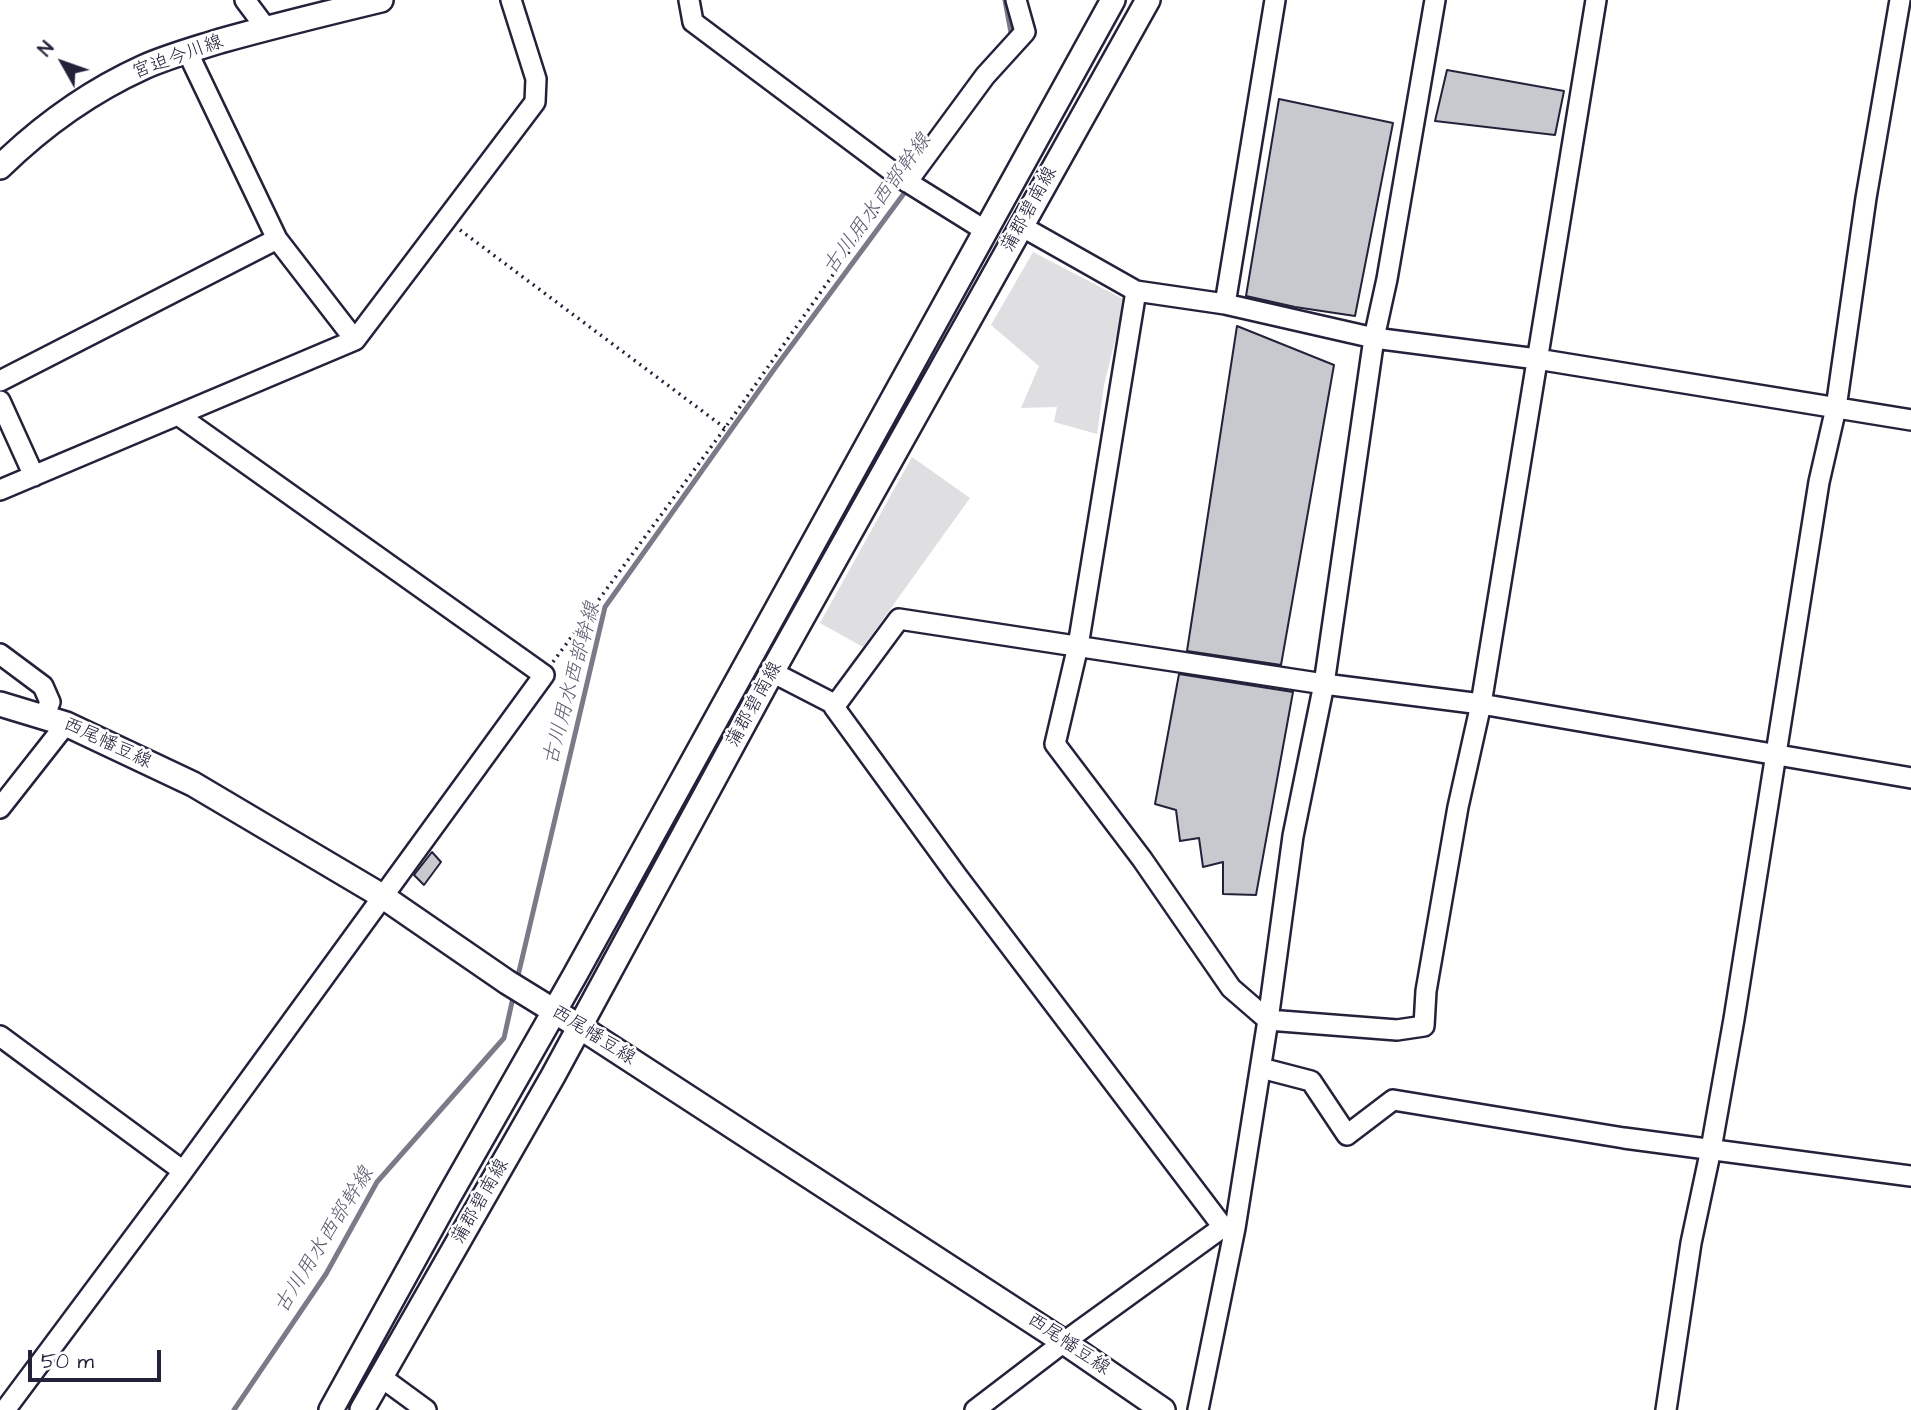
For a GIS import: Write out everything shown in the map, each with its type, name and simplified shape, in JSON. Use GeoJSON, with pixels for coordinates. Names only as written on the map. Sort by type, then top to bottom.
{"type":"FeatureCollection","features":[{"type":"Feature","properties":{"kind":"main road","name":"宮迫今川線"},"geometry":{"type":"LineString","coordinates":[[0,167],[46,126],[88,97],[145,66],[266,28],[381,0]]}},
{"type":"Feature","properties":{"kind":"main road","name":"蒲郡碧南線"},"geometry":{"type":"LineString","coordinates":[[331,1410],[448,1198],[546,1006],[986,231],[1113,0]]}},
{"type":"Feature","properties":{"kind":"main road","name":"蒲郡碧南線"},"geometry":{"type":"LineString","coordinates":[[362,1410],[580,1027],[772,672],[1148,0]]}},
{"type":"Feature","properties":{"kind":"main road","name":"西尾幡豆線"},"geometry":{"type":"LineString","coordinates":[[0,704],[66,724],[193,784],[271,828],[382,896],[507,982],[1064,1342],[1163,1410]]}},
{"type":"Feature","properties":{"kind":"street"},"geometry":{"type":"LineString","coordinates":[[245,0],[266,28]]}},
{"type":"Feature","properties":{"kind":"street"},"geometry":{"type":"LineString","coordinates":[[0,490],[355,340],[535,102],[536,79],[511,0]]}},
{"type":"Feature","properties":{"kind":"street"},"geometry":{"type":"LineString","coordinates":[[689,0],[693,22],[904,180],[986,231]]}},
{"type":"Feature","properties":{"kind":"street"},"geometry":{"type":"LineString","coordinates":[[904,180],[985,76],[1025,32],[1016,0]]}},
{"type":"Feature","properties":{"kind":"street"},"geometry":{"type":"LineString","coordinates":[[1225,304],[1275,0]]}},
{"type":"Feature","properties":{"kind":"street"},"geometry":{"type":"LineString","coordinates":[[1198,1410],[1229,1228],[1261,1068],[1293,836],[1324,684],[1374,338],[1390,266],[1435,0]]}},
{"type":"Feature","properties":{"kind":"street"},"geometry":{"type":"LineString","coordinates":[[1136,291],[1078,646],[1055,744],[1142,859],[1231,988],[1268,1020],[1397,1030],[1424,1026],[1426,991],[1458,807],[1481,704],[1596,0]]}},
{"type":"Feature","properties":{"kind":"street"},"geometry":{"type":"LineString","coordinates":[[1666,1410],[1691,1243],[1711,1149],[1819,482],[1836,408],[1864,211],[1903,7]]}},
{"type":"Feature","properties":{"kind":"street"},"geometry":{"type":"LineString","coordinates":[[187,51],[278,239],[355,340]]}},
{"type":"Feature","properties":{"kind":"street"},"geometry":{"type":"LineString","coordinates":[[1021,226],[1136,291],[1225,304],[1374,338],[1537,359],[1911,420]]}},
{"type":"Feature","properties":{"kind":"street"},"geometry":{"type":"LineString","coordinates":[[0,381],[278,239]]}},
{"type":"Feature","properties":{"kind":"street"},"geometry":{"type":"LineString","coordinates":[[0,401],[34,477]]}},
{"type":"Feature","properties":{"kind":"street"},"geometry":{"type":"LineString","coordinates":[[5,1410],[183,1171],[544,675],[178,415]]}},
{"type":"Feature","properties":{"kind":"street"},"geometry":{"type":"LineString","coordinates":[[1229,1228],[957,876],[834,707],[899,619],[1324,684],[1481,704],[1911,778]]}},
{"type":"Feature","properties":{"kind":"street"},"geometry":{"type":"LineString","coordinates":[[0,654],[43,686],[50,702],[44,717]]}},
{"type":"Feature","properties":{"kind":"street"},"geometry":{"type":"LineString","coordinates":[[772,672],[836,705]]}},
{"type":"Feature","properties":{"kind":"street"},"geometry":{"type":"LineString","coordinates":[[0,808],[66,724]]}},
{"type":"Feature","properties":{"kind":"street"},"geometry":{"type":"LineString","coordinates":[[0,1036],[183,1171]]}},
{"type":"Feature","properties":{"kind":"street"},"geometry":{"type":"LineString","coordinates":[[1261,1068],[1311,1081],[1346,1135],[1393,1100],[1625,1138],[1911,1176]]}},
{"type":"Feature","properties":{"kind":"street"},"geometry":{"type":"LineString","coordinates":[[980,1409],[1064,1342],[1229,1228]]}},
{"type":"Feature","properties":{"kind":"street"},"geometry":{"type":"LineString","coordinates":[[381,1377],[426,1410]]}},
{"type":"Feature","properties":{"kind":"path"},"geometry":{"type":"LineString","coordinates":[[544,675],[904,180]]}},
{"type":"Feature","properties":{"kind":"path"},"geometry":{"type":"LineString","coordinates":[[446,220],[725,428]]}},
{"type":"Feature","properties":{"kind":"shaded area"},"geometry":{"type":"Polygon","coordinates":[[[1033,252],[1125,300],[1104,385],[1097,434],[1054,422],[1057,407],[1021,408],[1039,366],[991,325],[1033,252]]]}},
{"type":"Feature","properties":{"kind":"shaded area"},"geometry":{"type":"Polygon","coordinates":[[[912,457],[970,498],[863,647],[820,623],[912,457]]]}},
{"type":"Feature","properties":{"kind":"building"},"geometry":{"type":"Polygon","coordinates":[[[1447,70],[1564,91],[1555,135],[1435,121],[1447,70]]]}},
{"type":"Feature","properties":{"kind":"building"},"geometry":{"type":"Polygon","coordinates":[[[1279,99],[1393,123],[1355,316],[1246,296],[1279,99]]]}},
{"type":"Feature","properties":{"kind":"building"},"geometry":{"type":"Polygon","coordinates":[[[1237,326],[1334,365],[1281,665],[1187,651],[1237,326]]]}},
{"type":"Feature","properties":{"kind":"building"},"geometry":{"type":"Polygon","coordinates":[[[1179,674],[1293,692],[1256,895],[1223,894],[1223,862],[1203,867],[1199,838],[1180,841],[1176,810],[1155,804],[1179,674]]]}},
{"type":"Feature","properties":{"kind":"building"},"geometry":{"type":"Polygon","coordinates":[[[432,852],[441,862],[424,885],[414,875],[432,852]]]}},
{"type":"Feature","properties":{"kind":"waterway","name":"古川用水西部幹線"},"geometry":{"type":"LineString","coordinates":[[1005,0],[1012,38]]}},
{"type":"Feature","properties":{"kind":"waterway","name":"古川用水西部幹線"},"geometry":{"type":"LineString","coordinates":[[517,980],[605,607],[775,368],[908,188]]}},
{"type":"Feature","properties":{"kind":"waterway","name":"古川用水西部幹線"},"geometry":{"type":"LineString","coordinates":[[234,1410],[326,1274],[377,1182],[504,1038],[514,993]]}}]}
